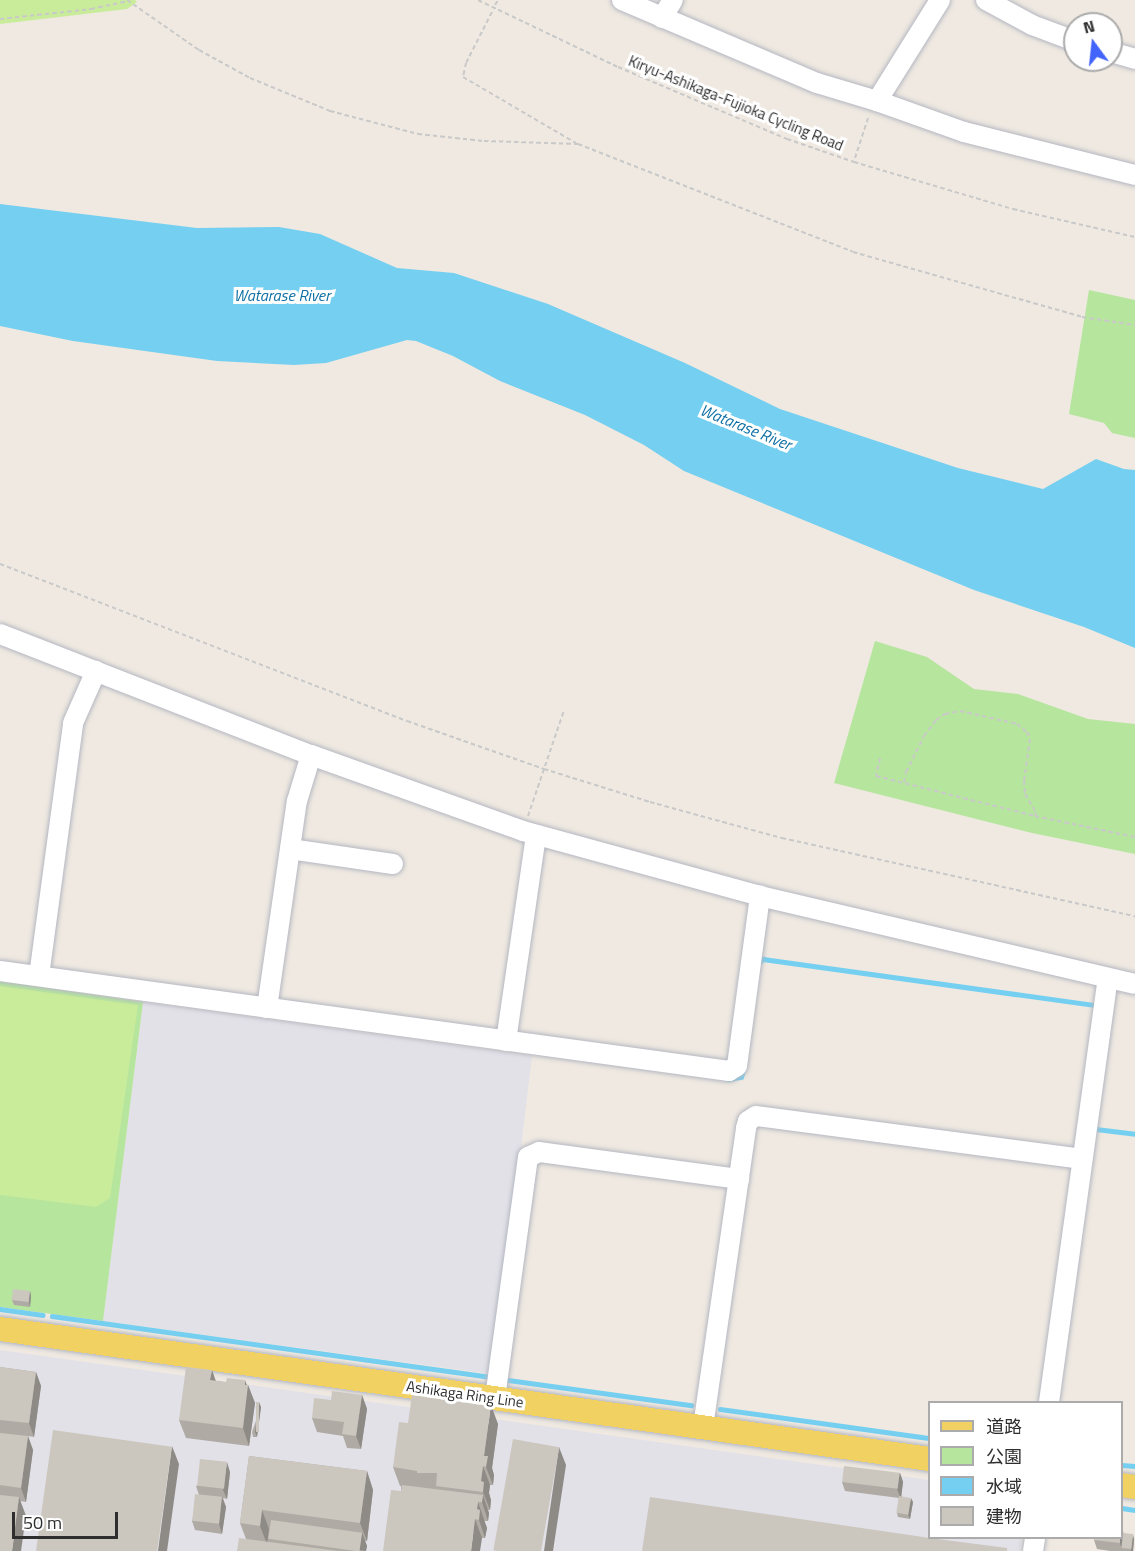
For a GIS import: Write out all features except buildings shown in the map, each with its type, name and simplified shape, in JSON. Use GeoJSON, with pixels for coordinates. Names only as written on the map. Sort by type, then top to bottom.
{"type":"FeatureCollection","features":[{"type":"Feature","properties":{"kind":"main road","name":"Ashikaga Ring Line"},"geometry":{"type":"LineString","coordinates":[[0,1329],[928,1459]]}},
{"type":"Feature","properties":{"kind":"street"},"geometry":{"type":"LineString","coordinates":[[622,0],[818,83],[873,109],[1135,175]]}},
{"type":"Feature","properties":{"kind":"street"},"geometry":{"type":"LineString","coordinates":[[662,18],[673,0]]}},
{"type":"Feature","properties":{"kind":"street"},"geometry":{"type":"LineString","coordinates":[[873,109],[940,0]]}},
{"type":"Feature","properties":{"kind":"street"},"geometry":{"type":"LineString","coordinates":[[986,0],[1032,26],[1063,37]]}},
{"type":"Feature","properties":{"kind":"street"},"geometry":{"type":"LineString","coordinates":[[0,633],[311,755],[532,826],[760,896],[1135,984]]}},
{"type":"Feature","properties":{"kind":"street"},"geometry":{"type":"LineString","coordinates":[[39,976],[73,723],[96,671]]}},
{"type":"Feature","properties":{"kind":"street"},"geometry":{"type":"LineString","coordinates":[[267,1008],[297,801],[311,755]]}},
{"type":"Feature","properties":{"kind":"street"},"geometry":{"type":"LineString","coordinates":[[506,1041],[532,826]]}},
{"type":"Feature","properties":{"kind":"street"},"geometry":{"type":"LineString","coordinates":[[290,849],[393,864]]}},
{"type":"Feature","properties":{"kind":"street"},"geometry":{"type":"LineString","coordinates":[[0,971],[729,1071],[737,1066],[760,896]]}},
{"type":"Feature","properties":{"kind":"street"},"geometry":{"type":"LineString","coordinates":[[1049,1401],[1108,979]]}},
{"type":"Feature","properties":{"kind":"street"},"geometry":{"type":"LineString","coordinates":[[703,1427],[748,1121],[756,1116],[1082,1159]]}},
{"type":"Feature","properties":{"kind":"street"},"geometry":{"type":"LineString","coordinates":[[495,1398],[528,1157],[539,1152],[739,1179]]}},
{"type":"Feature","properties":{"kind":"path"},"geometry":{"type":"LineString","coordinates":[[0,19],[91,9],[128,0],[198,50],[250,78],[330,111],[418,134],[456,139],[578,144]]}},
{"type":"Feature","properties":{"kind":"path","name":"Kiryu-Ashikaga-Fujioka Cycling Road"},"geometry":{"type":"LineString","coordinates":[[478,0],[618,67],[788,139],[854,162],[1013,209],[1135,237]]}},
{"type":"Feature","properties":{"kind":"path"},"geometry":{"type":"LineString","coordinates":[[495,5],[498,0]]}},
{"type":"Feature","properties":{"kind":"path"},"geometry":{"type":"LineString","coordinates":[[492,12],[466,63],[463,77],[578,144],[853,252],[1082,317],[1135,325]]}},
{"type":"Feature","properties":{"kind":"path"},"geometry":{"type":"LineString","coordinates":[[855,158],[873,109]]}},
{"type":"Feature","properties":{"kind":"path"},"geometry":{"type":"LineString","coordinates":[[0,564],[312,686],[544,769],[650,802],[771,835],[1135,916]]}},
{"type":"Feature","properties":{"kind":"path"},"geometry":{"type":"LineString","coordinates":[[532,826],[544,769],[564,710]]}},
{"type":"Feature","properties":{"kind":"path"},"geometry":{"type":"LineString","coordinates":[[904,782],[906,772],[924,736],[936,720],[945,714],[960,711],[1017,724],[1027,732],[1030,739],[1024,788],[1029,804],[1036,812],[1035,816]]}},
{"type":"Feature","properties":{"kind":"path"},"geometry":{"type":"LineString","coordinates":[[880,758],[876,776],[1035,816],[1135,837]]}},
{"type":"Feature","properties":{"kind":"shaded area"},"geometry":{"type":"Polygon","coordinates":[[[143,1002],[532,1056],[494,1372],[491,1374],[103,1321],[143,1002]]]}},
{"type":"Feature","properties":{"kind":"shaded area"},"geometry":{"type":"Polygon","coordinates":[[[0,1350],[928,1480],[928,1539],[1022,1539],[1020,1551],[0,1551],[0,1350]]]}},
{"type":"Feature","properties":{"kind":"green space"},"geometry":{"type":"Polygon","coordinates":[[[0,0],[135,0],[137,2],[127,9],[0,24],[0,0]]]}},
{"type":"Feature","properties":{"kind":"green space"},"geometry":{"type":"Polygon","coordinates":[[[1089,290],[1135,300],[1135,438],[1112,433],[1104,423],[1069,414],[1089,290]]]}},
{"type":"Feature","properties":{"kind":"green space"},"geometry":{"type":"Polygon","coordinates":[[[875,641],[927,657],[974,689],[1018,694],[1088,719],[1135,724],[1135,854],[1032,833],[834,783],[875,641]]]}},
{"type":"Feature","properties":{"kind":"green space"},"geometry":{"type":"Polygon","coordinates":[[[0,981],[143,1002],[103,1321],[0,1307],[0,981]]]}},
{"type":"Feature","properties":{"kind":"green space"},"geometry":{"type":"Polygon","coordinates":[[[0,986],[138,1005],[110,1198],[96,1207],[0,1195],[0,986]]]}},
{"type":"Feature","properties":{"kind":"water","name":"Watarase River"},"geometry":{"type":"Polygon","coordinates":[[[0,204],[197,228],[279,227],[320,234],[397,268],[454,273],[548,304],[685,363],[780,409],[958,468],[1043,489],[1096,459],[1124,469],[1135,470],[1135,648],[1084,627],[974,590],[684,471],[644,445],[585,415],[500,381],[453,356],[416,341],[407,340],[326,363],[294,365],[217,361],[73,341],[0,326],[0,204]]]}},
{"type":"Feature","properties":{"kind":"waterway"},"geometry":{"type":"LineString","coordinates":[[757,964],[763,959],[1095,1005]]}},
{"type":"Feature","properties":{"kind":"waterway"},"geometry":{"type":"LineString","coordinates":[[728,1079],[741,1077],[743,1070]]}},
{"type":"Feature","properties":{"kind":"waterway"},"geometry":{"type":"LineString","coordinates":[[1096,1129],[1135,1134]]}},
{"type":"Feature","properties":{"kind":"waterway"},"geometry":{"type":"LineString","coordinates":[[0,1309],[43,1315]]}},
{"type":"Feature","properties":{"kind":"waterway"},"geometry":{"type":"LineString","coordinates":[[52,1316],[489,1377]]}},
{"type":"Feature","properties":{"kind":"waterway"},"geometry":{"type":"LineString","coordinates":[[508,1380],[691,1405]]}},
{"type":"Feature","properties":{"kind":"waterway"},"geometry":{"type":"LineString","coordinates":[[720,1409],[928,1438]]}},
{"type":"Feature","properties":{"kind":"waterway"},"geometry":{"type":"LineString","coordinates":[[1123,1465],[1135,1466]]}},
{"type":"Feature","properties":{"kind":"waterway"},"geometry":{"type":"LineString","coordinates":[[1123,1508],[1135,1510]]}}]}
